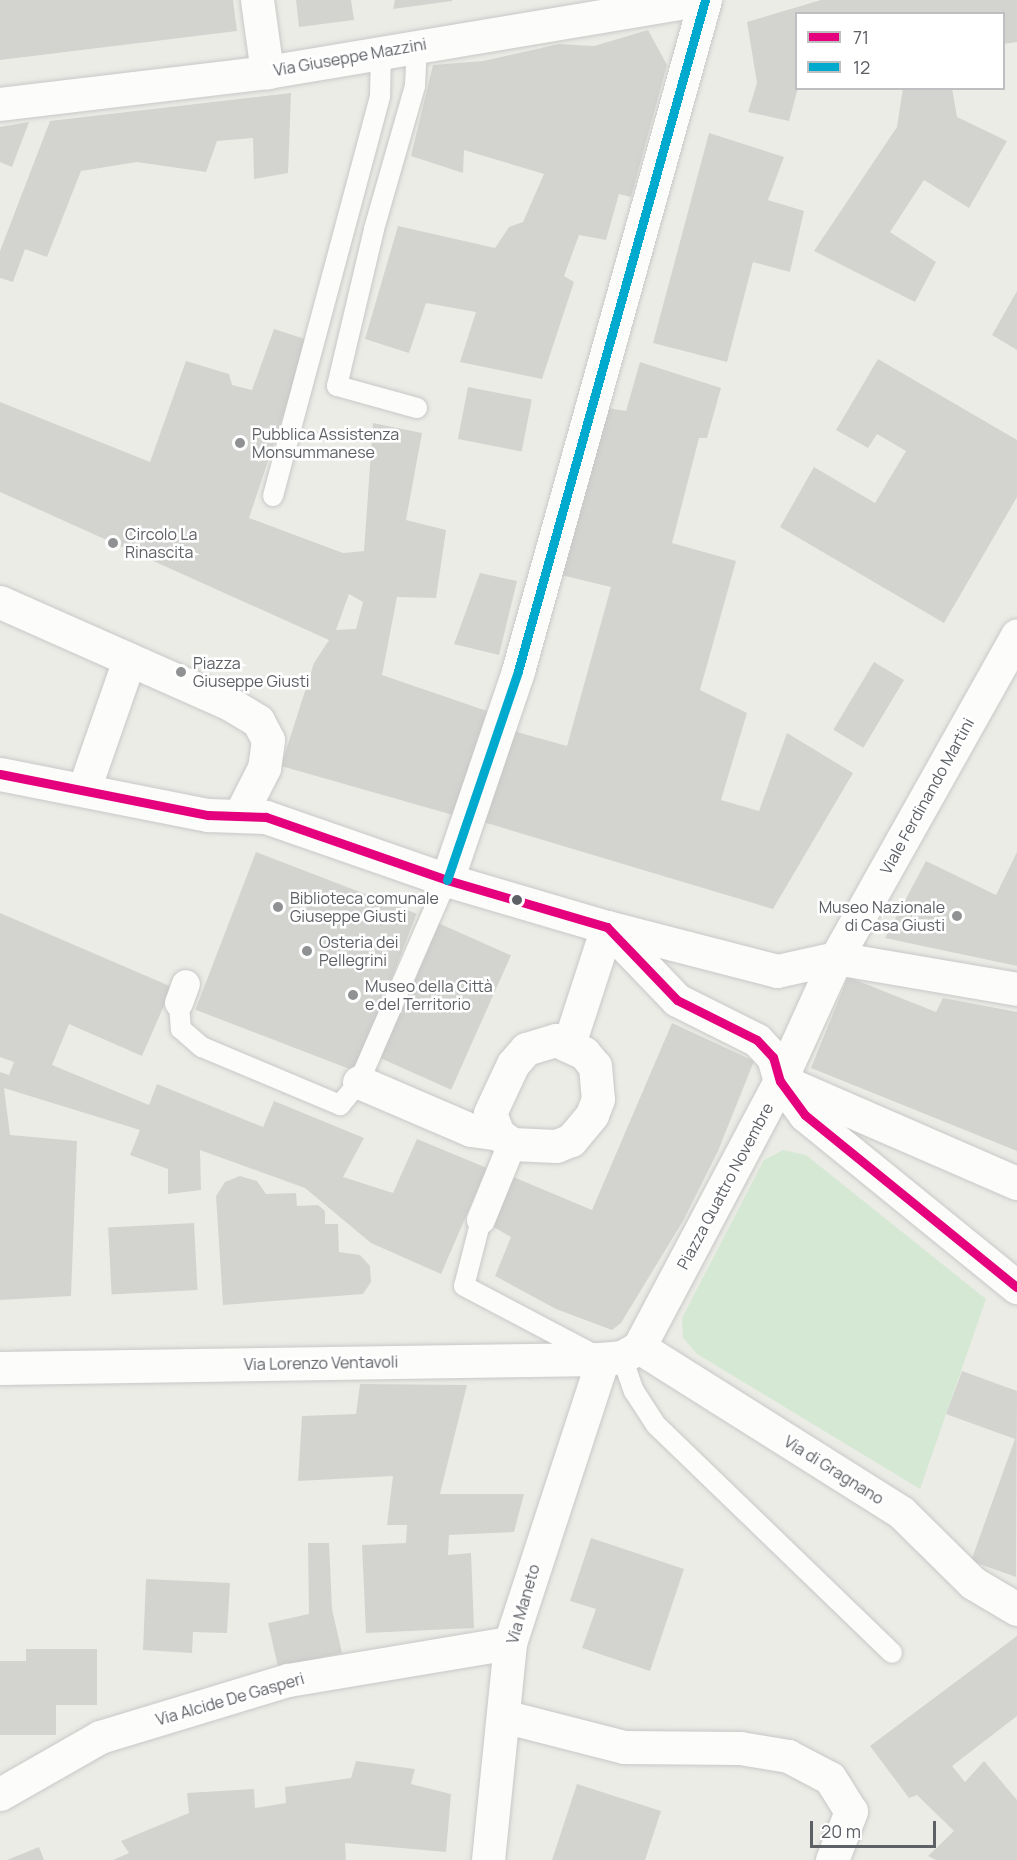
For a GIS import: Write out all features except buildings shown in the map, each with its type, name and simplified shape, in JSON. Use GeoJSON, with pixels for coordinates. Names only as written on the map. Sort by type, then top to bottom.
{"type":"FeatureCollection","features":[{"type":"Feature","properties":{"kind":"street"},"geometry":{"type":"LineString","coordinates":[[257,0],[267,72]]}},
{"type":"Feature","properties":{"kind":"street","name":"Via Giuseppe Mazzini"},"geometry":{"type":"LineString","coordinates":[[0,104],[267,72],[417,45],[699,0]]}},
{"type":"Feature","properties":{"kind":"street"},"geometry":{"type":"LineString","coordinates":[[447,880],[518,671],[705,0]]}},
{"type":"Feature","properties":{"kind":"street"},"geometry":{"type":"LineString","coordinates":[[0,602],[230,704],[258,721],[268,741],[253,815]]}},
{"type":"Feature","properties":{"kind":"street","name":"Viale Ferdinando Martini"},"geometry":{"type":"LineString","coordinates":[[780,1081],[836,958],[1017,635]]}},
{"type":"Feature","properties":{"kind":"street"},"geometry":{"type":"LineString","coordinates":[[84,789],[129,660]]}},
{"type":"Feature","properties":{"kind":"street"},"geometry":{"type":"LineString","coordinates":[[0,774],[208,815],[253,815],[447,880],[607,927],[777,972],[836,958],[1017,989]]}},
{"type":"Feature","properties":{"kind":"street"},"geometry":{"type":"LineString","coordinates":[[569,1044],[607,927]]}},
{"type":"Feature","properties":{"kind":"street"},"geometry":{"type":"LineString","coordinates":[[607,927],[677,1000],[757,1040],[773,1057],[780,1081],[1017,1183]]}},
{"type":"Feature","properties":{"kind":"street"},"geometry":{"type":"LineString","coordinates":[[359,1082],[471,1130],[505,1139],[556,1146],[577,1135],[592,1116],[598,1099],[595,1066],[569,1044],[540,1042],[513,1064],[490,1113],[505,1139],[481,1220]]}},
{"type":"Feature","properties":{"kind":"street","name":"Piazza Quattro Novembre"},"geometry":{"type":"LineString","coordinates":[[621,1354],[780,1081],[806,1115],[1017,1287]]}},
{"type":"Feature","properties":{"kind":"street","name":"Via Lorenzo Ventavoli"},"geometry":{"type":"LineString","coordinates":[[0,1368],[621,1354]]}},
{"type":"Feature","properties":{"kind":"street","name":"Via di Gragnano"},"geometry":{"type":"LineString","coordinates":[[621,1354],[901,1512],[973,1583],[1017,1609]]}},
{"type":"Feature","properties":{"kind":"street","name":"Via Maneto"},"geometry":{"type":"LineString","coordinates":[[488,1860],[510,1643],[621,1354]]}},
{"type":"Feature","properties":{"kind":"street","name":"Via Alcide De Gasperi"},"geometry":{"type":"LineString","coordinates":[[0,1794],[100,1737],[288,1680],[510,1643]]}},
{"type":"Feature","properties":{"kind":"street"},"geometry":{"type":"LineString","coordinates":[[503,1716],[624,1747],[740,1748],[788,1756],[830,1778],[851,1811],[832,1860]]}},
{"type":"Feature","properties":{"kind":"lane"},"geometry":{"type":"LineString","coordinates":[[417,45],[415,86],[374,229],[337,386],[417,408]]}},
{"type":"Feature","properties":{"kind":"lane"},"geometry":{"type":"LineString","coordinates":[[273,496],[380,96],[381,52]]}},
{"type":"Feature","properties":{"kind":"lane"},"geometry":{"type":"LineString","coordinates":[[182,993],[182,1029],[202,1047],[340,1105],[359,1082],[447,880]]}},
{"type":"Feature","properties":{"kind":"lane"},"geometry":{"type":"LineString","coordinates":[[481,1220],[464,1286],[621,1354],[634,1391],[656,1425],[892,1653]]}},
{"type":"Feature","properties":{"kind":"green space"},"geometry":{"type":"Polygon","coordinates":[[[783,1150],[806,1155],[986,1299],[920,1489],[697,1354],[683,1338],[682,1318],[764,1160],[783,1150]]]}},
{"type":"Feature","properties":{"kind":"transit line","name":"12"},"geometry":{"type":"LineString","coordinates":[[447,880],[518,671],[705,0]]}},
{"type":"Feature","properties":{"kind":"transit line","name":"71"},"geometry":{"type":"LineString","coordinates":[[0,774],[208,815],[266,817],[447,880],[607,927],[677,1000],[757,1040],[773,1057],[780,1081],[805,1115],[1017,1287]]}},
{"type":"Feature","properties":{"kind":"place","name":"Pubblica Assistenza Monsummanese"},"geometry":{"type":"Point","coordinates":[240,443]}},
{"type":"Feature","properties":{"kind":"place","name":"Circolo La Rinascita"},"geometry":{"type":"Point","coordinates":[113,543]}},
{"type":"Feature","properties":{"kind":"place","name":"Piazza Giuseppe Giusti"},"geometry":{"type":"Point","coordinates":[181,672]}},
{"type":"Feature","properties":{"kind":"place","name":"Biblioteca comunale Giuseppe Giusti"},"geometry":{"type":"Point","coordinates":[278,907]}},
{"type":"Feature","properties":{"kind":"place","name":"Museo Nazionale di Casa Giusti"},"geometry":{"type":"Point","coordinates":[957,916]}},
{"type":"Feature","properties":{"kind":"place","name":"Osteria dei Pellegrini"},"geometry":{"type":"Point","coordinates":[307,951]}},
{"type":"Feature","properties":{"kind":"place","name":"Museo della Città e del Territorio"},"geometry":{"type":"Point","coordinates":[353,995]}}]}
